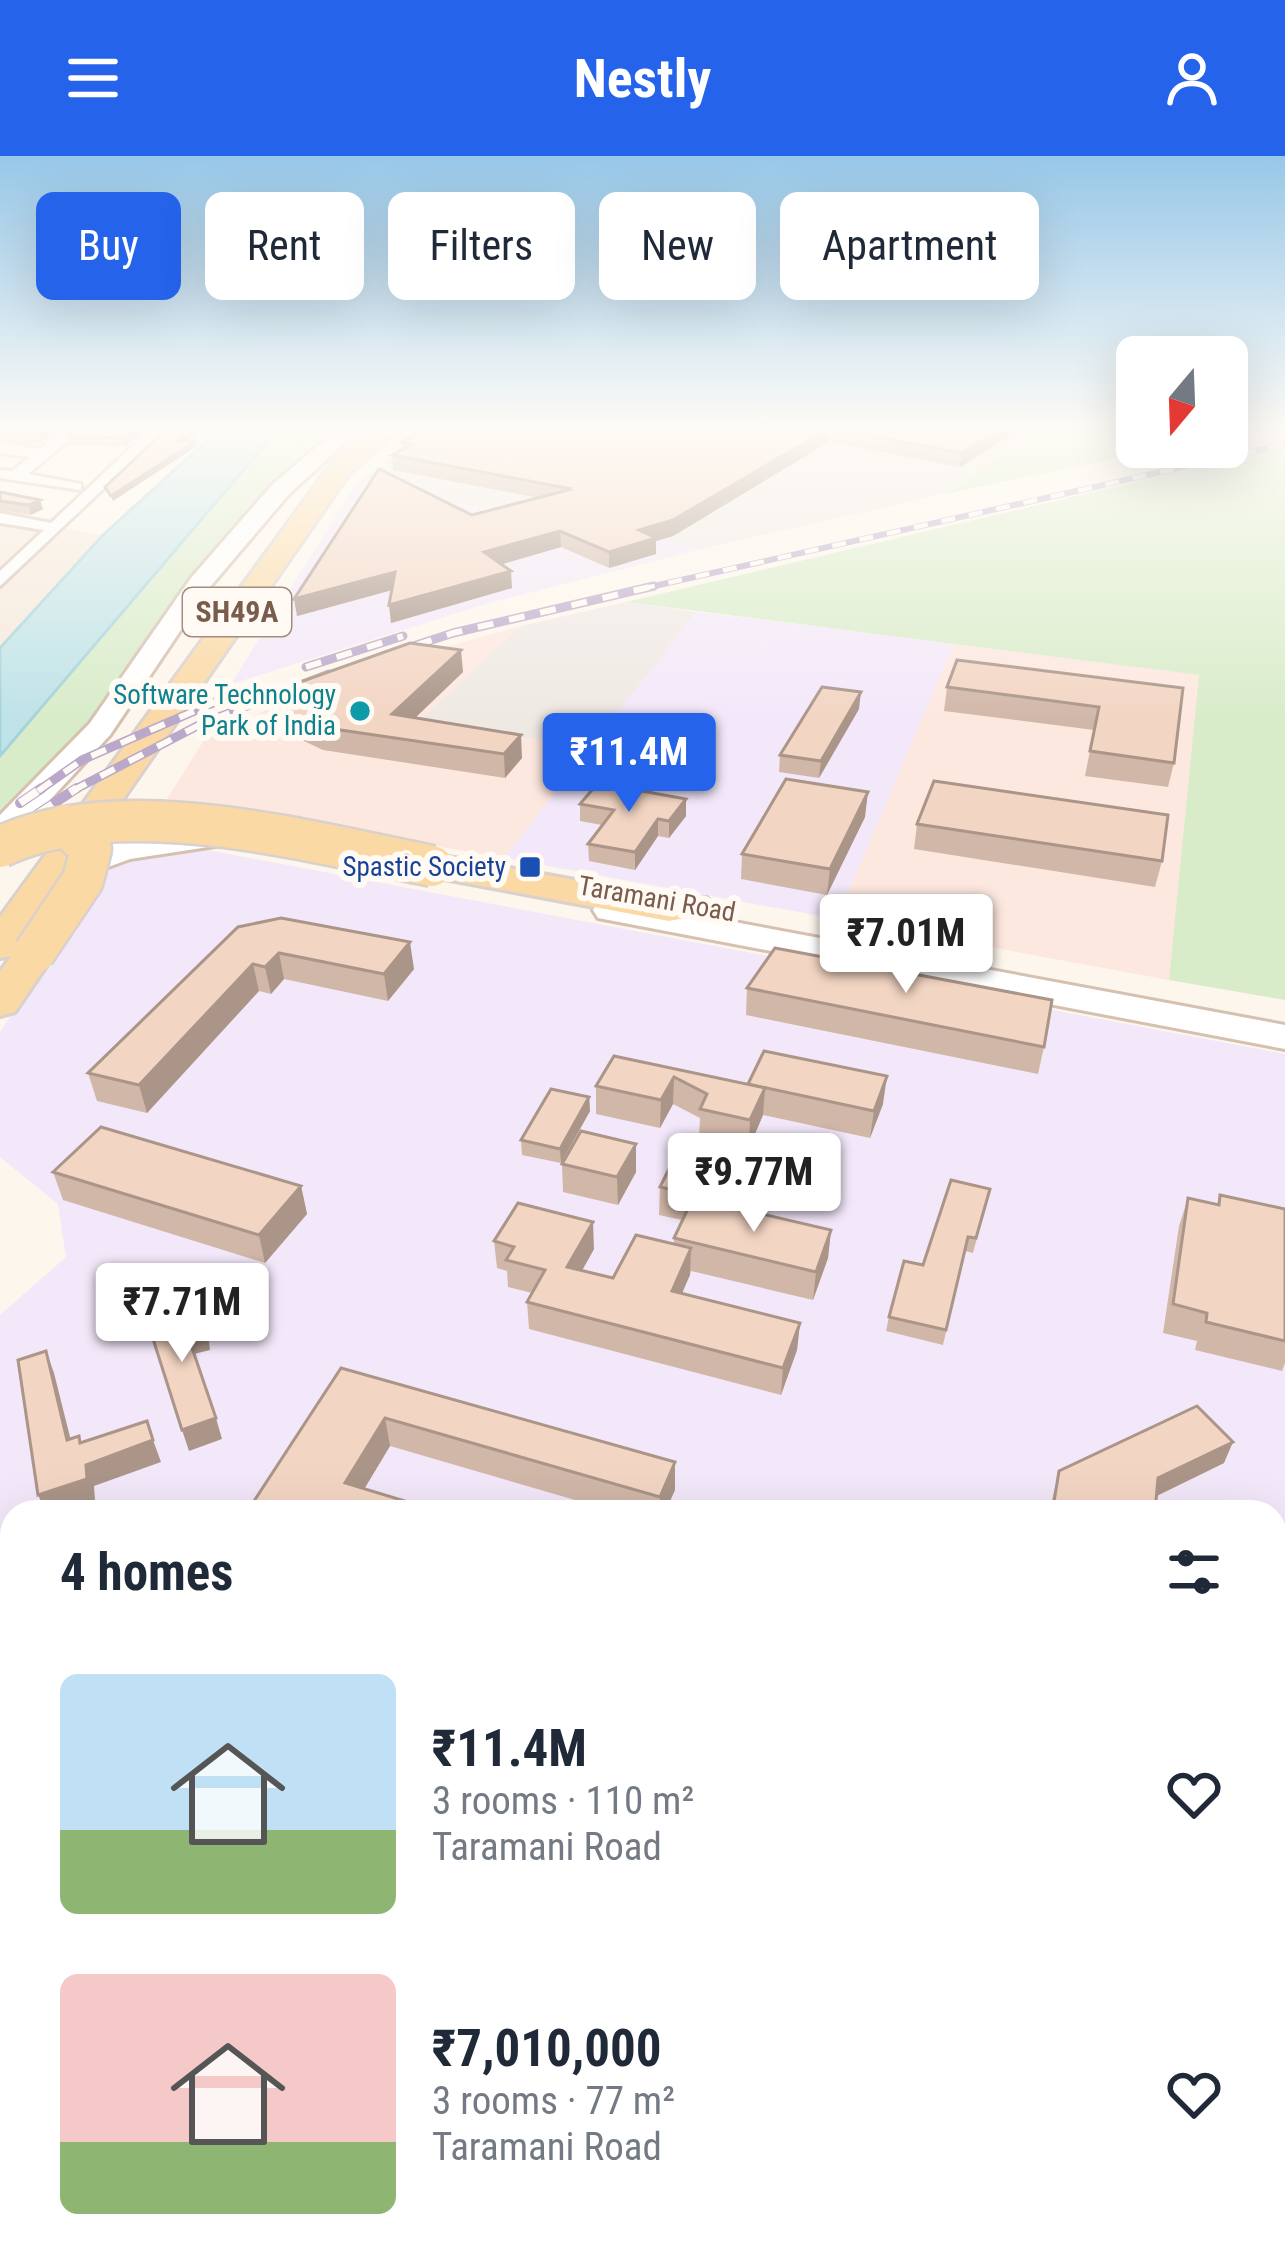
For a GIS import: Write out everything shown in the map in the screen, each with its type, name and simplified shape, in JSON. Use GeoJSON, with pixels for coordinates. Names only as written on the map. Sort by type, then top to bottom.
{"type":"FeatureCollection","features":[{"type":"Feature","properties":{"kind":"main road","name":"SH49A"},"geometry":{"type":"LineString","coordinates":[[81,818],[211,617],[292,525]]}},
{"type":"Feature","properties":{"kind":"main road"},"geometry":{"type":"LineString","coordinates":[[0,887],[211,617]]}},
{"type":"Feature","properties":{"kind":"main road"},"geometry":{"type":"LineString","coordinates":[[0,847],[30,831],[81,818],[230,831],[669,909],[693,906]]}},
{"type":"Feature","properties":{"kind":"main road"},"geometry":{"type":"LineString","coordinates":[[0,946],[46,881],[81,818]]}},
{"type":"Feature","properties":{"kind":"main road"},"geometry":{"type":"LineString","coordinates":[[0,1004],[83,880],[91,849],[81,818]]}},
{"type":"Feature","properties":{"kind":"street"},"geometry":{"type":"LineString","coordinates":[[0,555],[44,525]]}},
{"type":"Feature","properties":{"kind":"street"},"geometry":{"type":"LineString","coordinates":[[0,580],[59,525]]}},
{"type":"Feature","properties":{"kind":"street"},"geometry":{"type":"LineString","coordinates":[[0,834],[211,617],[200,583],[250,525]]}},
{"type":"Feature","properties":{"kind":"street"},"geometry":{"type":"LineString","coordinates":[[123,850],[151,813]]}},
{"type":"Feature","properties":{"kind":"street","name":"Taramani Road"},"geometry":{"type":"LineString","coordinates":[[81,818],[151,813],[237,822],[1285,1015]]}},
{"type":"Feature","properties":{"kind":"street","name":"Taramani Road"},"geometry":{"type":"LineString","coordinates":[[46,881],[123,850],[221,836],[1285,1037]]}},
{"type":"Feature","properties":{"kind":"shaded area"},"geometry":{"type":"Polygon","coordinates":[[[0,525],[40,525],[103,535],[0,648],[0,525]]]}},
{"type":"Feature","properties":{"kind":"shaded area"},"geometry":{"type":"Polygon","coordinates":[[[330,525],[575,525],[705,548],[489,603],[231,684],[330,525]]]}},
{"type":"Feature","properties":{"kind":"shaded area"},"geometry":{"type":"Polygon","coordinates":[[[575,525],[809,525],[705,548],[575,525]]]}},
{"type":"Feature","properties":{"kind":"shaded area"},"geometry":{"type":"Polygon","coordinates":[[[626,602],[696,612],[592,748],[419,721],[521,626],[626,602]]]}},
{"type":"Feature","properties":{"kind":"shaded area"},"geometry":{"type":"Polygon","coordinates":[[[696,612],[954,643],[837,919],[504,858],[696,612]]]}},
{"type":"Feature","properties":{"kind":"shaded area"},"geometry":{"type":"Polygon","coordinates":[[[521,626],[420,720],[592,748],[504,858],[167,799],[204,740],[287,700],[409,657],[521,626]]]}},
{"type":"Feature","properties":{"kind":"shaded area"},"geometry":{"type":"Polygon","coordinates":[[[954,643],[1200,675],[1169,980],[837,919],[954,643]]]}},
{"type":"Feature","properties":{"kind":"shaded area"},"geometry":{"type":"Polygon","coordinates":[[[197,848],[1285,1054],[1285,1500],[0,1500],[0,1315],[66,1257],[58,1204],[0,1157],[0,1032],[103,874],[138,853],[197,848]]]}},
{"type":"Feature","properties":{"kind":"green space"},"geometry":{"type":"Polygon","coordinates":[[[197,525],[259,525],[152,646],[0,838],[0,756],[197,525]]]}},
{"type":"Feature","properties":{"kind":"green space"},"geometry":{"type":"Polygon","coordinates":[[[955,525],[1285,525],[1285,1000],[1169,980],[1199,675],[626,602],[955,525]]]}},
{"type":"Feature","properties":{"kind":"water"},"geometry":{"type":"Polygon","coordinates":[[[114,525],[197,525],[0,756],[0,648],[114,525]]]}},
{"type":"Feature","properties":{"kind":"building"},"geometry":{"type":"Polygon","coordinates":[[[343,525],[657,525],[639,530],[656,538],[609,552],[560,531],[484,552],[511,571],[389,605],[395,572],[294,599],[343,525]]]}},
{"type":"Feature","properties":{"kind":"building"},"geometry":{"type":"Polygon","coordinates":[[[410,643],[461,650],[392,714],[521,735],[504,754],[320,727],[287,712],[288,695],[300,682],[410,643]]]}},
{"type":"Feature","properties":{"kind":"building"},"geometry":{"type":"Polygon","coordinates":[[[957,660],[1183,688],[1174,763],[1090,751],[1099,707],[947,687],[957,660]]]}},
{"type":"Feature","properties":{"kind":"building"},"geometry":{"type":"Polygon","coordinates":[[[822,687],[861,692],[821,761],[780,755],[822,687]]]}},
{"type":"Feature","properties":{"kind":"building"},"geometry":{"type":"Polygon","coordinates":[[[786,779],[868,792],[830,869],[742,854],[786,779]]]}},
{"type":"Feature","properties":{"kind":"building"},"geometry":{"type":"Polygon","coordinates":[[[934,781],[1168,815],[1162,861],[917,824],[934,781]]]}},
{"type":"Feature","properties":{"kind":"building"},"geometry":{"type":"Polygon","coordinates":[[[598,783],[686,799],[669,821],[658,819],[635,852],[588,844],[614,810],[580,804],[598,783]]]}},
{"type":"Feature","properties":{"kind":"building"},"geometry":{"type":"Polygon","coordinates":[[[281,918],[410,942],[384,974],[279,953],[265,967],[253,964],[139,1085],[88,1073],[238,927],[281,918]]]}},
{"type":"Feature","properties":{"kind":"building"},"geometry":{"type":"Polygon","coordinates":[[[775,948],[1052,1000],[1044,1047],[747,988],[775,948]]]}},
{"type":"Feature","properties":{"kind":"building"},"geometry":{"type":"Polygon","coordinates":[[[764,1051],[887,1076],[874,1111],[748,1084],[764,1051]]]}},
{"type":"Feature","properties":{"kind":"building"},"geometry":{"type":"Polygon","coordinates":[[[614,1056],[765,1088],[750,1120],[700,1109],[707,1094],[674,1077],[661,1100],[596,1086],[614,1056]]]}},
{"type":"Feature","properties":{"kind":"building"},"geometry":{"type":"Polygon","coordinates":[[[551,1089],[589,1097],[560,1149],[521,1140],[551,1089]]]}},
{"type":"Feature","properties":{"kind":"building"},"geometry":{"type":"Polygon","coordinates":[[[101,1127],[301,1186],[259,1235],[53,1172],[101,1127]]]}},
{"type":"Feature","properties":{"kind":"building"},"geometry":{"type":"Polygon","coordinates":[[[581,1131],[636,1144],[617,1177],[562,1164],[581,1131]]]}},
{"type":"Feature","properties":{"kind":"building"},"geometry":{"type":"Polygon","coordinates":[[[677,1153],[730,1165],[714,1199],[660,1187],[677,1153]]]}},
{"type":"Feature","properties":{"kind":"building"},"geometry":{"type":"Polygon","coordinates":[[[951,1180],[990,1189],[976,1238],[968,1237],[946,1330],[889,1317],[904,1261],[923,1265],[951,1180]]]}},
{"type":"Feature","properties":{"kind":"building"},"geometry":{"type":"Polygon","coordinates":[[[1220,1195],[1285,1209],[1285,1341],[1206,1322],[1207,1313],[1173,1304],[1188,1198],[1219,1205],[1220,1195]]]}},
{"type":"Feature","properties":{"kind":"building"},"geometry":{"type":"Polygon","coordinates":[[[693,1198],[831,1230],[816,1272],[674,1238],[693,1198]]]}},
{"type":"Feature","properties":{"kind":"building"},"geometry":{"type":"Polygon","coordinates":[[[518,1203],[593,1222],[567,1267],[613,1278],[636,1235],[691,1248],[672,1291],[800,1323],[783,1368],[527,1302],[545,1270],[506,1260],[514,1247],[494,1241],[518,1203]]]}},
{"type":"Feature","properties":{"kind":"building"},"geometry":{"type":"Polygon","coordinates":[[[200,1304],[204,1329],[187,1333],[216,1418],[182,1430],[147,1320],[200,1304]]]}},
{"type":"Feature","properties":{"kind":"building"},"geometry":{"type":"Polygon","coordinates":[[[46,1351],[67,1440],[79,1436],[80,1443],[147,1421],[153,1440],[86,1465],[87,1479],[38,1495],[18,1360],[46,1351]]]}},
{"type":"Feature","properties":{"kind":"building"},"geometry":{"type":"Polygon","coordinates":[[[341,1368],[675,1462],[660,1497],[385,1418],[345,1483],[401,1500],[255,1500],[341,1368]]]}},
{"type":"Feature","properties":{"kind":"building"},"geometry":{"type":"Polygon","coordinates":[[[1197,1406],[1233,1442],[1158,1478],[1156,1500],[1054,1500],[1059,1471],[1197,1406]]]}},
{"type":"Feature","properties":{"kind":"railway"},"geometry":{"type":"LineString","coordinates":[[646,588],[927,525]]}},
{"type":"Feature","properties":{"kind":"railway"},"geometry":{"type":"LineString","coordinates":[[646,588],[654,586]]}},
{"type":"Feature","properties":{"kind":"railway"},"geometry":{"type":"LineString","coordinates":[[386,655],[453,633],[646,588]]}},
{"type":"Feature","properties":{"kind":"railway"},"geometry":{"type":"LineString","coordinates":[[641,589],[646,588]]}},
{"type":"Feature","properties":{"kind":"railway"},"geometry":{"type":"LineString","coordinates":[[306,667],[403,636]]}},
{"type":"Feature","properties":{"kind":"railway"},"geometry":{"type":"LineString","coordinates":[[74,790],[201,724],[329,674]]}},
{"type":"Feature","properties":{"kind":"railway"},"geometry":{"type":"LineString","coordinates":[[38,791],[82,760],[238,692]]}},
{"type":"Feature","properties":{"kind":"railway"},"geometry":{"type":"LineString","coordinates":[[20,803],[42,788]]}},
{"type":"Feature","properties":{"kind":"railway"},"geometry":{"type":"LineString","coordinates":[[0,839],[74,790]]}},
{"type":"Feature","properties":{"kind":"place","name":"Software Technology Park of India"},"geometry":{"type":"Point","coordinates":[360,711]}},
{"type":"Feature","properties":{"kind":"place","name":"Spastic Society"},"geometry":{"type":"Point","coordinates":[530,867]}}]}
